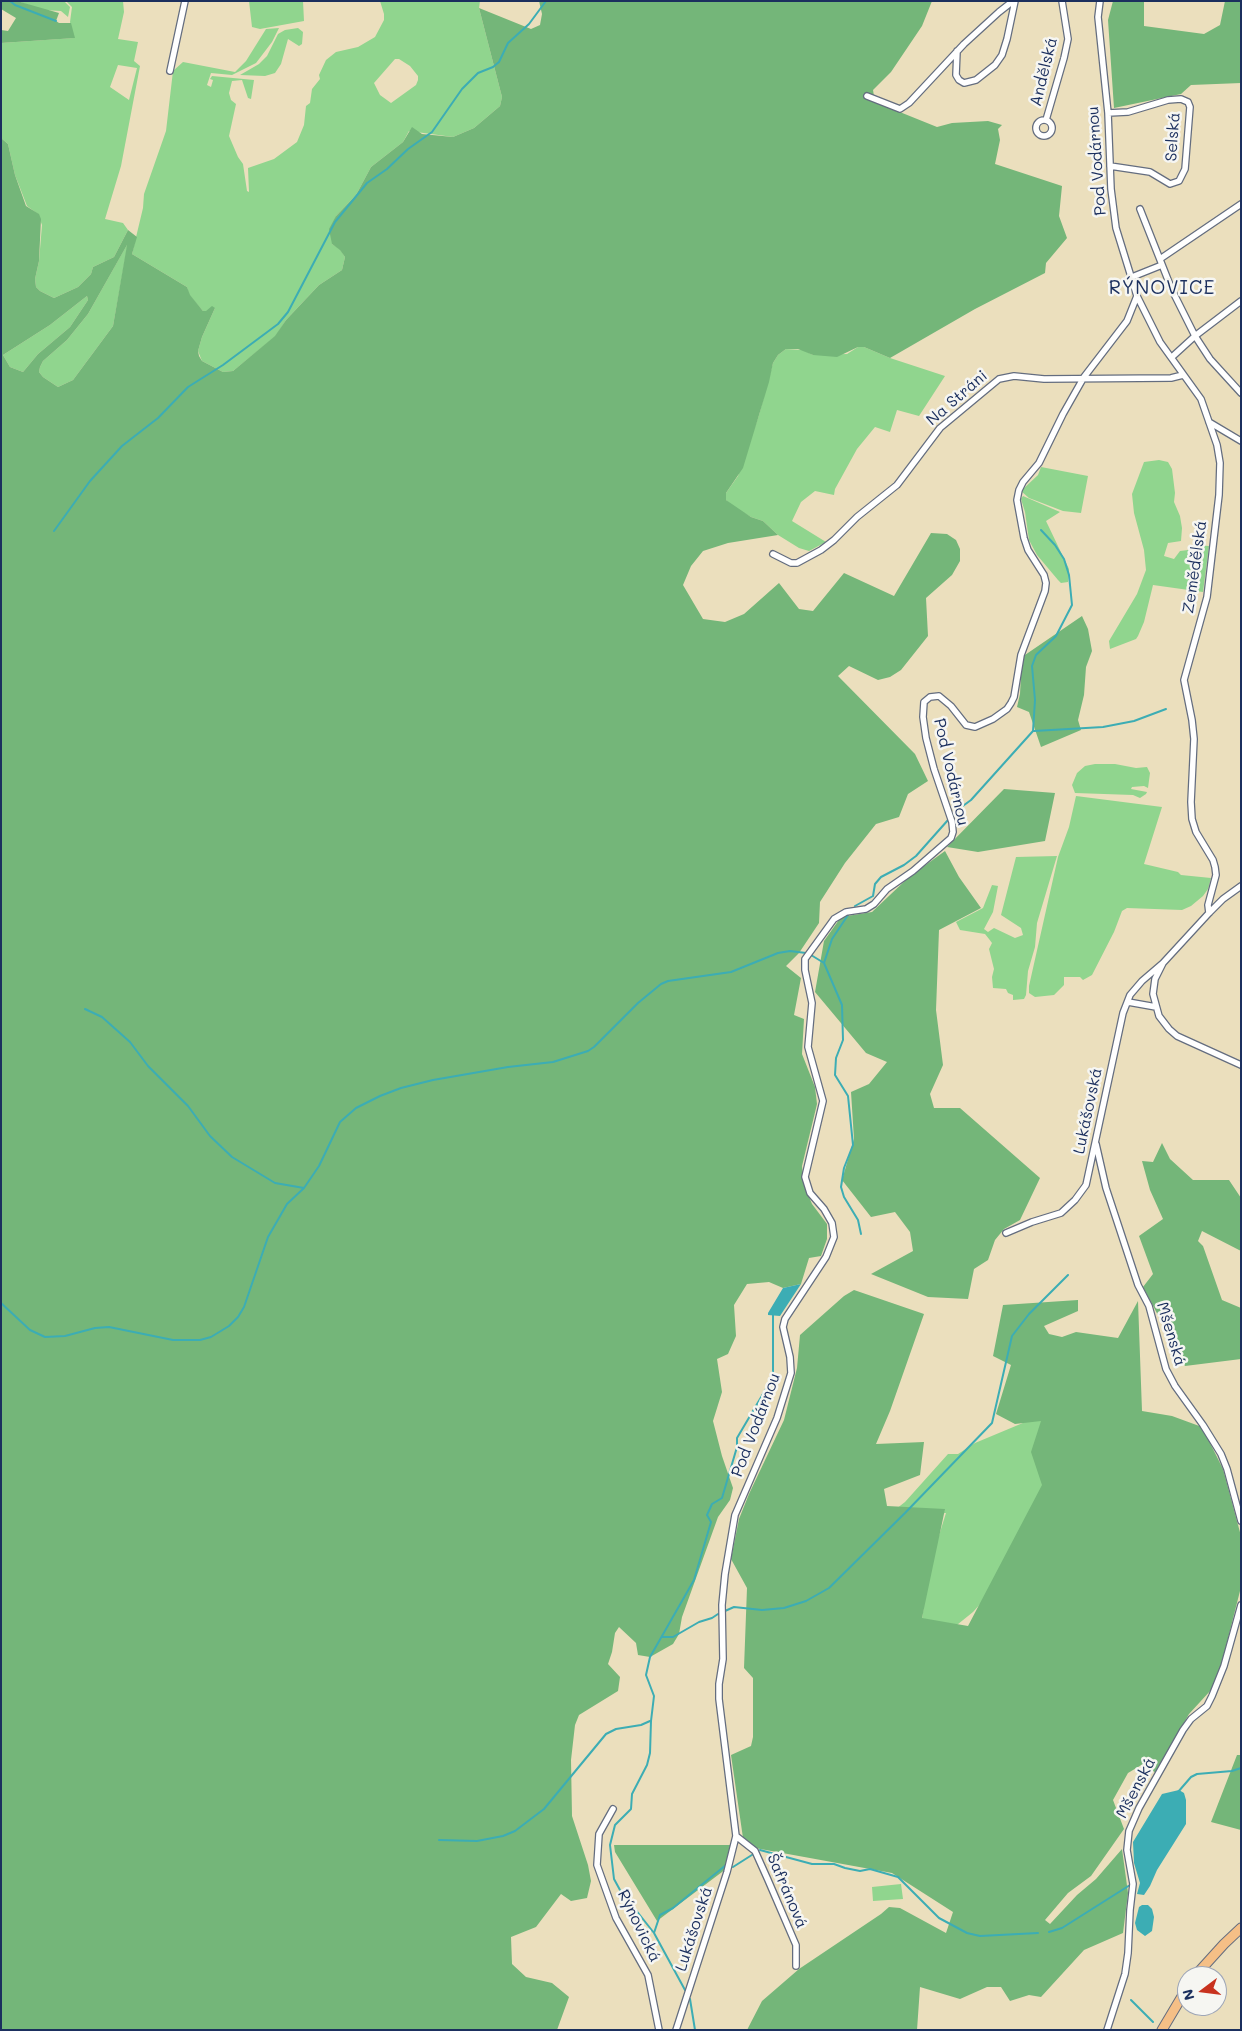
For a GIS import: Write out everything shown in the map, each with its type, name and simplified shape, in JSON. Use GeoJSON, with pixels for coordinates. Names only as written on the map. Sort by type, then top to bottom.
{"type":"FeatureCollection","features":[{"type":"Feature","properties":{"kind":"main road"},"geometry":{"type":"LineString","coordinates":[[1204,1966],[1241,1928]]}},
{"type":"Feature","properties":{"kind":"main road"},"geometry":{"type":"LineString","coordinates":[[1162,2030],[1177,2005]]}},
{"type":"Feature","properties":{"kind":"street"},"geometry":{"type":"LineString","coordinates":[[170,71],[184,1]]}},
{"type":"Feature","properties":{"kind":"street"},"geometry":{"type":"LineString","coordinates":[[867,96],[900,109],[919,93],[957,51],[999,12],[1014,1]]}},
{"type":"Feature","properties":{"kind":"street"},"geometry":{"type":"LineString","coordinates":[[957,51],[956,75],[964,83],[976,80],[995,65],[1002,55],[1007,39],[1014,1]]}},
{"type":"Feature","properties":{"kind":"street","name":"Andělská"},"geometry":{"type":"LineString","coordinates":[[1046,120],[1068,39],[1062,1]]}},
{"type":"Feature","properties":{"kind":"street","name":"Pod Vodárnou"},"geometry":{"type":"LineString","coordinates":[[736,1836],[719,1699],[723,1659],[722,1605],[726,1565],[735,1514],[777,1418],[791,1373],[790,1358],[783,1327],[811,1278],[826,1257],[834,1237],[832,1222],[810,1193],[805,1177],[823,1101],[808,1047],[812,1003],[805,959],[834,920],[846,912],[866,909],[874,904],[887,889],[913,871],[951,838],[953,832],[952,822],[934,769],[926,738],[923,717],[924,702],[930,696],[939,696],[951,706],[966,725],[975,727],[993,719],[1007,709],[1014,698],[1021,655],[1046,583],[1044,575],[1028,550],[1024,538],[1017,500],[1019,490],[1022,482],[1039,463],[1084,377],[1127,321],[1137,296],[1114,215],[1108,113],[1098,17],[1100,1]]}},
{"type":"Feature","properties":{"kind":"street","name":"Selská"},"geometry":{"type":"LineString","coordinates":[[1108,113],[1128,112],[1168,100],[1181,99],[1188,102],[1190,107],[1185,169],[1179,181],[1170,184],[1150,172],[1110,166]]}},
{"type":"Feature","properties":{"kind":"street"},"geometry":{"type":"LineString","coordinates":[[1132,276],[1161,262],[1241,204]]}},
{"type":"Feature","properties":{"kind":"street"},"geometry":{"type":"LineString","coordinates":[[1140,209],[1161,262],[1195,336],[1210,359],[1241,393]]}},
{"type":"Feature","properties":{"kind":"street","name":"Zemědělská"},"geometry":{"type":"LineString","coordinates":[[1137,296],[1152,328],[1183,376],[1201,399],[1220,462],[1219,495],[1207,598],[1184,680],[1194,740],[1190,802],[1192,819],[1196,832],[1213,860],[1216,875],[1208,905],[1209,913]]}},
{"type":"Feature","properties":{"kind":"street"},"geometry":{"type":"LineString","coordinates":[[1172,357],[1195,336],[1241,301]]}},
{"type":"Feature","properties":{"kind":"street","name":"Na Stráni"},"geometry":{"type":"LineString","coordinates":[[773,554],[791,563],[797,563],[821,550],[834,540],[857,517],[897,485],[940,428],[999,379],[1014,376],[1044,379],[1084,377],[1171,378],[1183,376]]}},
{"type":"Feature","properties":{"kind":"street"},"geometry":{"type":"LineString","coordinates":[[1209,422],[1241,441]]}},
{"type":"Feature","properties":{"kind":"street"},"geometry":{"type":"LineString","coordinates":[[1241,886],[1209,913],[1163,963],[1154,985],[1153,994],[1156,1007],[1163,1022],[1177,1036],[1241,1065]]}},
{"type":"Feature","properties":{"kind":"street"},"geometry":{"type":"LineString","coordinates":[[1230,894],[1241,892]]}},
{"type":"Feature","properties":{"kind":"street","name":"Lukášovská"},"geometry":{"type":"LineString","coordinates":[[1006,1233],[1061,1213],[1075,1200],[1086,1185],[1123,1014],[1130,995],[1142,981],[1163,963]]}},
{"type":"Feature","properties":{"kind":"street"},"geometry":{"type":"LineString","coordinates":[[1128,1002],[1156,1007]]}},
{"type":"Feature","properties":{"kind":"street","name":"Mšenská"},"geometry":{"type":"LineString","coordinates":[[1096,1144],[1106,1188],[1138,1285],[1149,1306],[1170,1376],[1221,1454],[1241,1521]]}},
{"type":"Feature","properties":{"kind":"street","name":"Mšenská"},"geometry":{"type":"LineString","coordinates":[[1106,2030],[1125,1974],[1128,1953],[1133,1884],[1128,1850],[1129,1831],[1139,1808],[1183,1730],[1191,1719],[1207,1706],[1215,1691],[1241,1606]]}},
{"type":"Feature","properties":{"kind":"street","name":"Rýnovická"},"geometry":{"type":"LineString","coordinates":[[612,1809],[599,1834],[597,1865],[616,1918],[648,1975],[659,2030]]}},
{"type":"Feature","properties":{"kind":"street","name":"Lukášovská"},"geometry":{"type":"LineString","coordinates":[[676,2030],[727,1872],[736,1836]]}},
{"type":"Feature","properties":{"kind":"street","name":"Šafránová"},"geometry":{"type":"LineString","coordinates":[[736,1836],[755,1850],[796,1945],[796,1966]]}},
{"type":"Feature","properties":{"kind":"green space"},"geometry":{"type":"Polygon","coordinates":[[[1,1],[17,1],[59,13],[56,21],[59,23],[71,23],[75,38],[1,43],[1,30],[8,31],[16,18],[1,9],[1,1]]]}},
{"type":"Feature","properties":{"kind":"green space"},"geometry":{"type":"Polygon","coordinates":[[[17,1],[64,1],[70,7],[68,17],[61,11],[43,10],[17,1]]]}},
{"type":"Feature","properties":{"kind":"green space"},"geometry":{"type":"Polygon","coordinates":[[[66,1],[123,1],[124,12],[118,39],[138,42],[134,61],[140,66],[121,166],[105,219],[123,223],[128,230],[114,257],[93,267],[91,274],[78,287],[54,298],[36,287],[35,279],[39,261],[42,225],[38,214],[27,206],[15,175],[8,144],[1,138],[1,43],[74,38],[70,22],[72,7],[66,1]],[[118,65],[110,87],[129,100],[137,68],[118,65]]]}},
{"type":"Feature","properties":{"kind":"green space"},"geometry":{"type":"Polygon","coordinates":[[[249,1],[303,1],[304,21],[260,29],[252,27],[249,1]]]}},
{"type":"Feature","properties":{"kind":"green space"},"geometry":{"type":"Polygon","coordinates":[[[380,1],[480,1],[479,8],[502,97],[500,106],[474,128],[453,137],[409,131],[403,142],[371,167],[356,195],[336,216],[332,244],[340,249],[345,257],[342,270],[319,285],[286,320],[276,336],[233,371],[223,372],[202,361],[198,351],[215,308],[206,312],[203,311],[189,295],[187,287],[132,254],[143,208],[144,194],[166,131],[173,71],[183,62],[235,72],[246,61],[266,29],[279,28],[272,42],[256,63],[232,75],[211,73],[207,85],[211,87],[213,80],[210,79],[212,76],[254,80],[251,99],[248,98],[242,80],[232,81],[229,93],[231,100],[236,104],[229,136],[243,164],[247,191],[249,192],[248,168],[274,159],[297,142],[304,125],[306,106],[310,103],[312,89],[320,79],[319,75],[326,60],[336,52],[358,47],[375,37],[384,20],[380,1]],[[395,59],[374,83],[380,95],[391,103],[416,85],[418,80],[418,76],[410,66],[399,59],[395,59]]]}},
{"type":"Feature","properties":{"kind":"green space"},"geometry":{"type":"Polygon","coordinates":[[[539,1],[932,1],[922,26],[891,72],[873,90],[875,102],[937,127],[952,123],[988,121],[1002,125],[998,129],[1000,140],[995,164],[1062,186],[1059,216],[1067,238],[1046,263],[1045,273],[975,309],[890,358],[864,347],[858,347],[837,357],[813,355],[798,349],[786,349],[778,355],[773,363],[743,468],[726,493],[726,500],[751,517],[763,521],[778,535],[728,543],[703,551],[691,566],[683,585],[703,619],[725,622],[744,614],[779,583],[799,609],[813,611],[844,573],[894,596],[931,533],[947,534],[956,540],[960,549],[960,561],[952,575],[926,598],[928,636],[901,670],[890,677],[878,680],[849,666],[838,676],[915,754],[928,781],[908,794],[899,817],[876,824],[845,863],[820,902],[819,923],[799,953],[786,966],[801,978],[794,1015],[804,1019],[802,1054],[815,1087],[817,1104],[802,1166],[804,1185],[812,1204],[827,1224],[827,1239],[821,1256],[809,1258],[801,1284],[783,1288],[769,1282],[747,1284],[734,1305],[736,1336],[728,1354],[717,1359],[722,1392],[713,1421],[733,1488],[730,1500],[718,1517],[682,1617],[679,1634],[673,1644],[650,1657],[638,1655],[636,1643],[619,1627],[615,1633],[608,1664],[620,1677],[618,1691],[579,1715],[575,1725],[571,1760],[572,1816],[588,1865],[591,1881],[587,1898],[571,1901],[561,1894],[536,1927],[511,1937],[512,1964],[526,1977],[552,1983],[569,1997],[557,2030],[1,2030],[1,138],[8,144],[15,175],[26,206],[39,214],[41,219],[39,261],[35,279],[36,287],[54,298],[78,287],[91,274],[93,267],[114,257],[128,230],[137,237],[132,254],[187,287],[190,295],[203,311],[212,306],[215,308],[202,337],[198,351],[199,356],[202,361],[223,372],[233,371],[275,336],[286,320],[319,285],[342,270],[345,257],[332,244],[329,229],[336,216],[356,195],[371,167],[403,142],[412,127],[422,134],[453,137],[474,128],[500,106],[502,97],[479,8],[531,29],[540,25],[542,14],[539,1]],[[127,245],[88,314],[67,340],[43,361],[40,367],[39,372],[43,377],[58,387],[73,380],[113,326],[127,245]],[[87,296],[50,325],[3,355],[10,367],[23,372],[38,354],[70,327],[88,300],[87,296]]]}},
{"type":"Feature","properties":{"kind":"green space"},"geometry":{"type":"Polygon","coordinates":[[[1113,1],[1144,1],[1144,26],[1204,34],[1220,25],[1225,1],[1241,1],[1241,83],[1191,85],[1181,94],[1114,108],[1108,20],[1113,1]]]}},
{"type":"Feature","properties":{"kind":"green space"},"geometry":{"type":"Polygon","coordinates":[[[298,28],[303,32],[302,44],[299,46],[288,39],[281,64],[275,73],[265,76],[240,75],[259,64],[267,56],[278,34],[285,30],[298,28]]]}},
{"type":"Feature","properties":{"kind":"green space"},"geometry":{"type":"Polygon","coordinates":[[[128,243],[113,326],[73,380],[58,387],[43,377],[39,372],[40,367],[43,361],[67,340],[88,314],[128,243]]]}},
{"type":"Feature","properties":{"kind":"green space"},"geometry":{"type":"Polygon","coordinates":[[[87,296],[88,300],[70,327],[38,354],[23,372],[10,367],[3,355],[50,325],[87,296]]]}},
{"type":"Feature","properties":{"kind":"green space"},"geometry":{"type":"Polygon","coordinates":[[[858,347],[864,347],[890,358],[945,376],[919,416],[897,410],[890,432],[875,427],[857,449],[835,489],[834,495],[815,491],[801,502],[792,521],[826,542],[809,551],[799,548],[778,535],[763,521],[751,517],[732,506],[726,500],[726,493],[738,476],[759,415],[773,363],[778,355],[786,349],[803,350],[813,355],[847,354],[858,347]]]}},
{"type":"Feature","properties":{"kind":"green space"},"geometry":{"type":"Polygon","coordinates":[[[1159,460],[1168,462],[1172,469],[1175,493],[1174,502],[1180,516],[1182,528],[1181,541],[1168,543],[1164,556],[1174,559],[1180,551],[1188,550],[1194,545],[1209,546],[1203,592],[1153,585],[1144,622],[1136,639],[1110,649],[1109,641],[1137,594],[1146,570],[1144,550],[1134,513],[1132,494],[1144,462],[1159,460]]]}},
{"type":"Feature","properties":{"kind":"green space"},"geometry":{"type":"Polygon","coordinates":[[[1041,467],[1088,476],[1081,513],[1063,511],[1029,498],[1021,491],[1038,475],[1041,467]]]}},
{"type":"Feature","properties":{"kind":"green space"},"geometry":{"type":"Polygon","coordinates":[[[1023,496],[1060,512],[1046,521],[1069,569],[1068,582],[1061,583],[1058,580],[1037,555],[1029,540],[1021,499],[1023,496]]]}},
{"type":"Feature","properties":{"kind":"green space"},"geometry":{"type":"Polygon","coordinates":[[[1082,616],[1088,629],[1092,651],[1086,667],[1084,695],[1078,720],[1081,730],[1041,747],[1029,712],[1017,707],[1020,694],[1022,657],[1082,616]]]}},
{"type":"Feature","properties":{"kind":"green space"},"geometry":{"type":"Polygon","coordinates":[[[1115,764],[1136,768],[1147,767],[1150,773],[1148,788],[1144,786],[1132,787],[1131,789],[1147,792],[1146,794],[1140,798],[1133,795],[1075,793],[1072,785],[1077,773],[1085,766],[1115,764]]]}},
{"type":"Feature","properties":{"kind":"green space"},"geometry":{"type":"Polygon","coordinates":[[[1004,789],[1055,793],[1045,841],[978,852],[947,847],[1004,789]]]}},
{"type":"Feature","properties":{"kind":"green space"},"geometry":{"type":"Polygon","coordinates":[[[1076,796],[1162,807],[1144,864],[1178,872],[1181,875],[1211,878],[1208,889],[1203,896],[1191,906],[1182,910],[1127,908],[1122,911],[1114,932],[1092,975],[1083,980],[1080,977],[1064,977],[1064,985],[1054,995],[1035,997],[1029,993],[1029,986],[1058,857],[1069,827],[1076,796]]]}},
{"type":"Feature","properties":{"kind":"green space"},"geometry":{"type":"Polygon","coordinates":[[[945,851],[959,877],[981,908],[939,930],[936,1010],[943,1065],[930,1094],[934,1108],[960,1108],[1040,1178],[1020,1220],[1004,1229],[995,1240],[988,1260],[974,1269],[968,1299],[928,1297],[871,1274],[913,1251],[910,1232],[895,1212],[871,1217],[842,1180],[854,1139],[851,1092],[869,1084],[887,1062],[866,1053],[815,992],[824,941],[841,917],[872,912],[909,877],[945,851]]]}},
{"type":"Feature","properties":{"kind":"green space"},"geometry":{"type":"Polygon","coordinates":[[[1057,856],[1037,923],[1035,947],[1028,971],[1026,995],[1024,999],[1013,1000],[1013,995],[1008,993],[1006,989],[993,988],[992,977],[994,969],[989,949],[992,943],[985,934],[960,930],[956,922],[983,908],[992,885],[998,886],[993,912],[984,929],[988,932],[994,928],[1015,938],[1023,935],[1021,928],[1001,915],[1016,857],[1057,856]]]}},
{"type":"Feature","properties":{"kind":"green space"},"geometry":{"type":"Polygon","coordinates":[[[1162,1143],[1170,1159],[1193,1180],[1229,1180],[1241,1198],[1241,1251],[1202,1231],[1198,1241],[1203,1246],[1222,1300],[1241,1308],[1241,1359],[1185,1366],[1143,1287],[1153,1274],[1139,1236],[1163,1219],[1150,1190],[1142,1161],[1153,1162],[1162,1143]]]}},
{"type":"Feature","properties":{"kind":"green space"},"geometry":{"type":"Polygon","coordinates":[[[854,1290],[924,1314],[890,1411],[876,1444],[924,1442],[920,1475],[884,1489],[887,1506],[945,1509],[922,1618],[968,1626],[1042,1485],[1031,1452],[1041,1421],[1015,1424],[996,1414],[1011,1365],[993,1356],[1003,1305],[1078,1300],[1078,1311],[1044,1326],[1049,1334],[1062,1337],[1076,1332],[1118,1338],[1138,1301],[1142,1411],[1172,1416],[1202,1427],[1223,1469],[1241,1536],[1241,1587],[1221,1666],[1211,1690],[1189,1714],[1156,1773],[1143,1764],[1128,1773],[1113,1800],[1124,1829],[1091,1876],[1068,1893],[1045,1920],[1050,1924],[1077,1895],[1096,1879],[1122,1849],[1128,1893],[1123,1933],[1084,1950],[1041,1997],[1029,1995],[1010,2001],[1001,1987],[987,1987],[960,1999],[920,1987],[917,2030],[747,2030],[762,2001],[799,1969],[889,1907],[900,1908],[946,1933],[953,1912],[892,1873],[755,1848],[743,1838],[731,1755],[751,1746],[753,1737],[753,1678],[744,1668],[747,1588],[731,1559],[739,1519],[784,1420],[797,1368],[800,1335],[844,1296],[854,1290]]]}},
{"type":"Feature","properties":{"kind":"green space"},"geometry":{"type":"Polygon","coordinates":[[[1042,1415],[1058,1469],[990,1593],[973,1612],[947,1633],[921,1625],[931,1561],[946,1513],[887,1516],[905,1502],[948,1454],[958,1454],[975,1443],[1042,1415]]]}},
{"type":"Feature","properties":{"kind":"green space"},"geometry":{"type":"Polygon","coordinates":[[[1237,1755],[1241,1755],[1241,1830],[1211,1822],[1237,1755]]]}},
{"type":"Feature","properties":{"kind":"green space"},"geometry":{"type":"Polygon","coordinates":[[[614,1845],[731,1845],[726,1869],[657,1921],[615,1852],[614,1845]]]}},
{"type":"Feature","properties":{"kind":"green space"},"geometry":{"type":"Polygon","coordinates":[[[901,1884],[903,1899],[873,1901],[872,1887],[901,1884]]]}},
{"type":"Feature","properties":{"kind":"water"},"geometry":{"type":"Polygon","coordinates":[[[801,1284],[780,1316],[768,1315],[783,1288],[801,1284]]]}},
{"type":"Feature","properties":{"kind":"water"},"geometry":{"type":"Polygon","coordinates":[[[1179,1790],[1184,1793],[1186,1800],[1186,1824],[1157,1870],[1144,1895],[1137,1894],[1140,1883],[1134,1863],[1133,1842],[1162,1794],[1179,1790]]]}},
{"type":"Feature","properties":{"kind":"water"},"geometry":{"type":"Polygon","coordinates":[[[1148,1905],[1152,1909],[1154,1917],[1152,1931],[1145,1936],[1137,1930],[1135,1923],[1139,1907],[1148,1905]]]}},
{"type":"Feature","properties":{"kind":"waterway"},"geometry":{"type":"LineString","coordinates":[[10,1],[15,5],[56,21]]}},
{"type":"Feature","properties":{"kind":"waterway"},"geometry":{"type":"LineString","coordinates":[[54,531],[90,481],[122,446],[158,418],[188,387],[223,365],[278,324],[288,312],[335,222],[367,183],[432,132],[462,89],[478,73],[493,67],[499,62],[508,43],[529,24],[546,1]]}},
{"type":"Feature","properties":{"kind":"waterway"},"geometry":{"type":"LineString","coordinates":[[952,815],[971,800],[1033,731],[1035,700],[1032,666],[1036,655],[1056,636],[1072,605],[1069,575],[1064,559],[1055,545],[1041,530]]}},
{"type":"Feature","properties":{"kind":"waterway"},"geometry":{"type":"LineString","coordinates":[[1034,731],[1103,727],[1134,721],[1166,709]]}},
{"type":"Feature","properties":{"kind":"waterway"},"geometry":{"type":"LineString","coordinates":[[855,906],[873,896],[875,884],[881,877],[904,865],[916,856],[948,820]]}},
{"type":"Feature","properties":{"kind":"waterway"},"geometry":{"type":"LineString","coordinates":[[850,912],[832,939],[824,963],[842,1005],[843,1040],[836,1058],[835,1075],[848,1096],[853,1145],[844,1168],[841,1187],[844,1197],[858,1220],[861,1234]]}},
{"type":"Feature","properties":{"kind":"waterway"},"geometry":{"type":"LineString","coordinates":[[1,1303],[30,1330],[45,1337],[65,1336],[95,1328],[109,1327],[173,1340],[200,1340],[211,1337],[229,1326],[238,1317],[244,1307],[268,1237],[287,1204],[304,1188],[319,1166],[340,1122],[356,1108],[401,1088],[433,1080],[508,1067],[553,1062],[588,1051],[638,1003],[661,984],[668,981],[731,972],[778,953],[790,951],[806,953]]}},
{"type":"Feature","properties":{"kind":"waterway"},"geometry":{"type":"LineString","coordinates":[[811,955],[824,963]]}},
{"type":"Feature","properties":{"kind":"waterway"},"geometry":{"type":"LineString","coordinates":[[85,1009],[102,1017],[130,1042],[148,1066],[188,1106],[210,1136],[232,1157],[275,1183],[304,1188]]}},
{"type":"Feature","properties":{"kind":"waterway"},"geometry":{"type":"LineString","coordinates":[[725,1611],[734,1607],[762,1610],[784,1608],[806,1601],[829,1588],[992,1423],[1012,1336],[1029,1314],[1068,1275]]}},
{"type":"Feature","properties":{"kind":"waterway"},"geometry":{"type":"LineString","coordinates":[[685,1990],[654,1933],[620,1890],[614,1879],[610,1845],[615,1825],[631,1809],[632,1794],[647,1765],[650,1753],[654,1696],[646,1675],[650,1657],[694,1580],[711,1522],[707,1515],[712,1504],[722,1498],[737,1447],[737,1438],[773,1377],[773,1315]]}},
{"type":"Feature","properties":{"kind":"waterway"},"geometry":{"type":"LineString","coordinates":[[662,1637],[673,1637],[699,1622],[718,1614]]}},
{"type":"Feature","properties":{"kind":"waterway"},"geometry":{"type":"LineString","coordinates":[[439,1840],[477,1841],[503,1836],[515,1831],[544,1809],[606,1734],[616,1729],[641,1725],[650,1721]]}},
{"type":"Feature","properties":{"kind":"waterway"},"geometry":{"type":"LineString","coordinates":[[1178,1792],[1191,1777],[1197,1774],[1232,1771],[1241,1768]]}},
{"type":"Feature","properties":{"kind":"waterway"},"geometry":{"type":"LineString","coordinates":[[760,1850],[812,1864],[834,1864],[860,1871],[870,1869],[898,1877],[939,1918],[967,1933],[980,1936],[1038,1933]]}},
{"type":"Feature","properties":{"kind":"waterway"},"geometry":{"type":"LineString","coordinates":[[733,1867],[755,1853]]}},
{"type":"Feature","properties":{"kind":"waterway"},"geometry":{"type":"LineString","coordinates":[[654,1933],[660,1915],[673,1908],[726,1865]]}},
{"type":"Feature","properties":{"kind":"waterway"},"geometry":{"type":"LineString","coordinates":[[1049,1932],[1062,1928],[1130,1885]]}},
{"type":"Feature","properties":{"kind":"waterway"},"geometry":{"type":"LineString","coordinates":[[690,1999],[695,2030]]}},
{"type":"Feature","properties":{"kind":"waterway"},"geometry":{"type":"LineString","coordinates":[[1131,2000],[1153,2022]]}},
{"type":"Feature","properties":{"kind":"district","name":"RÝNOVICE"},"geometry":{"type":"Point","coordinates":[1162,288]}}]}
